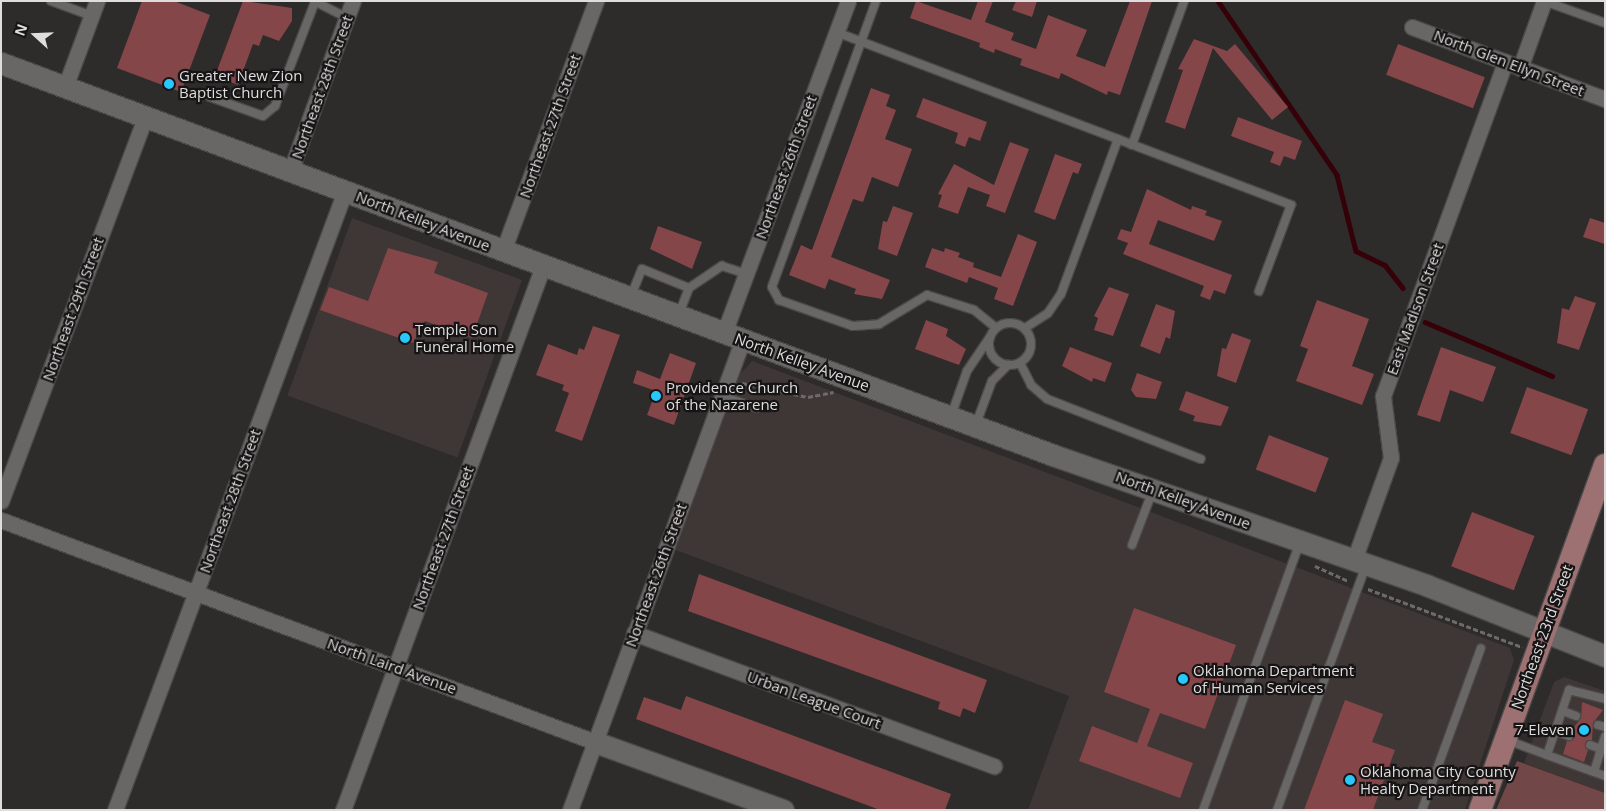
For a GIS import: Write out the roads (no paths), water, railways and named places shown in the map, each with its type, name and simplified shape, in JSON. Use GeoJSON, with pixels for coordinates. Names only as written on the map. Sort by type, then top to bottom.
{"type":"FeatureCollection","features":[{"type":"Feature","properties":{"kind":"main road","name":"North Kelley Avenue"},"geometry":{"type":"LineString","coordinates":[[1,63],[975,426],[1360,562],[1545,631],[1605,656]]}},
{"type":"Feature","properties":{"kind":"main road","name":"Northeast 23rd Street"},"geometry":{"type":"LineString","coordinates":[[1480,810],[1605,465]]}},
{"type":"Feature","properties":{"kind":"main road","name":"North Laird Avenue"},"geometry":{"type":"LineString","coordinates":[[595,742],[783,810]]}},
{"type":"Feature","properties":{"kind":"street","name":"Northeast 28th Street"},"geometry":{"type":"LineString","coordinates":[[290,172],[353,1]]}},
{"type":"Feature","properties":{"kind":"street","name":"Northeast 27th Street"},"geometry":{"type":"LineString","coordinates":[[503,251],[596,1]]}},
{"type":"Feature","properties":{"kind":"street","name":"Northeast 26th Street"},"geometry":{"type":"LineString","coordinates":[[570,810],[722,396],[746,274],[848,1]]}},
{"type":"Feature","properties":{"kind":"street"},"geometry":{"type":"LineString","coordinates":[[1520,68],[1544,1]]}},
{"type":"Feature","properties":{"kind":"street"},"geometry":{"type":"LineString","coordinates":[[65,88],[94,8]]}},
{"type":"Feature","properties":{"kind":"street","name":"North Glen Ellyn Street"},"geometry":{"type":"LineString","coordinates":[[1412,27],[1605,99]]}},
{"type":"Feature","properties":{"kind":"street","name":"East Madison Street"},"geometry":{"type":"LineString","coordinates":[[1360,562],[1390,458],[1384,396],[1505,62]]}},
{"type":"Feature","properties":{"kind":"street","name":"Northeast 29th Street"},"geometry":{"type":"LineString","coordinates":[[1,501],[144,117]]}},
{"type":"Feature","properties":{"kind":"street","name":"Northeast 28th Street"},"geometry":{"type":"LineString","coordinates":[[116,810],[345,191]]}},
{"type":"Feature","properties":{"kind":"street","name":"Northeast 27th Street"},"geometry":{"type":"LineString","coordinates":[[343,810],[544,266]]}},
{"type":"Feature","properties":{"kind":"street","name":"North Laird Avenue"},"geometry":{"type":"LineString","coordinates":[[1,520],[595,742]]}},
{"type":"Feature","properties":{"kind":"street","name":"Urban League Court"},"geometry":{"type":"LineString","coordinates":[[634,633],[994,766]]}},
{"type":"Feature","properties":{"kind":"lane"},"geometry":{"type":"LineString","coordinates":[[52,1],[94,8]]}},
{"type":"Feature","properties":{"kind":"lane"},"geometry":{"type":"LineString","coordinates":[[876,1],[772,287],[779,300],[854,326],[880,324],[927,296],[974,310],[996,328]]}},
{"type":"Feature","properties":{"kind":"lane"},"geometry":{"type":"LineString","coordinates":[[1132,145],[1184,1]]}},
{"type":"Feature","properties":{"kind":"lane"},"geometry":{"type":"LineString","coordinates":[[1544,1],[1605,23]]}},
{"type":"Feature","properties":{"kind":"lane"},"geometry":{"type":"LineString","coordinates":[[210,97],[263,116],[275,106],[315,2],[347,18]]}},
{"type":"Feature","properties":{"kind":"lane"},"geometry":{"type":"LineString","coordinates":[[836,32],[1291,205],[1259,290]]}},
{"type":"Feature","properties":{"kind":"lane"},"geometry":{"type":"LineString","coordinates":[[1025,328],[1048,313],[1061,294],[1118,139]]}},
{"type":"Feature","properties":{"kind":"lane"},"geometry":{"type":"LineString","coordinates":[[679,316],[689,288],[722,266],[746,274]]}},
{"type":"Feature","properties":{"kind":"lane"},"geometry":{"type":"LineString","coordinates":[[630,298],[642,269],[689,288]]}},
{"type":"Feature","properties":{"kind":"lane"},"geometry":{"type":"LineString","coordinates":[[951,417],[967,371],[996,328],[1013,322],[1025,328],[1032,347],[1020,363],[1008,366],[992,381],[975,426]]}},
{"type":"Feature","properties":{"kind":"lane"},"geometry":{"type":"LineString","coordinates":[[991,336],[992,355],[1008,366]]}},
{"type":"Feature","properties":{"kind":"lane"},"geometry":{"type":"LineString","coordinates":[[1020,363],[1031,385],[1046,399],[1201,458]]}},
{"type":"Feature","properties":{"kind":"lane"},"geometry":{"type":"LineString","coordinates":[[722,396],[757,408]]}},
{"type":"Feature","properties":{"kind":"lane"},"geometry":{"type":"LineString","coordinates":[[1132,545],[1154,488]]}},
{"type":"Feature","properties":{"kind":"lane"},"geometry":{"type":"LineString","coordinates":[[1203,810],[1300,542]]}},
{"type":"Feature","properties":{"kind":"lane"},"geometry":{"type":"LineString","coordinates":[[1277,810],[1360,562]]}},
{"type":"Feature","properties":{"kind":"lane"},"geometry":{"type":"LineString","coordinates":[[1422,810],[1481,648]]}},
{"type":"Feature","properties":{"kind":"lane"},"geometry":{"type":"LineString","coordinates":[[1547,754],[1569,690],[1575,689],[1605,699]]}},
{"type":"Feature","properties":{"kind":"lane"},"geometry":{"type":"LineString","coordinates":[[1563,711],[1576,716]]}},
{"type":"Feature","properties":{"kind":"lane"},"geometry":{"type":"LineString","coordinates":[[1556,731],[1569,736]]}},
{"type":"Feature","properties":{"kind":"lane"},"geometry":{"type":"LineString","coordinates":[[1594,772],[1605,737]]}},
{"type":"Feature","properties":{"kind":"lane"},"geometry":{"type":"LineString","coordinates":[[1505,740],[1605,776]]}},
{"type":"Feature","properties":{"kind":"lane"},"geometry":{"type":"LineString","coordinates":[[1590,745],[1601,749]]}},
{"type":"Feature","properties":{"kind":"waterway"},"geometry":{"type":"LineString","coordinates":[[1218,1],[1337,175],[1356,251],[1385,265],[1403,288]]}},
{"type":"Feature","properties":{"kind":"waterway"},"geometry":{"type":"LineString","coordinates":[[1425,322],[1552,376]]}},
{"type":"Feature","properties":{"kind":"place","name":"Greater New Zion Baptist Church"},"geometry":{"type":"Point","coordinates":[169,84]}},
{"type":"Feature","properties":{"kind":"place","name":"Temple Son Funeral Home"},"geometry":{"type":"Point","coordinates":[405,338]}},
{"type":"Feature","properties":{"kind":"place","name":"Providence Church of the Nazarene"},"geometry":{"type":"Point","coordinates":[656,396]}},
{"type":"Feature","properties":{"kind":"place","name":"Oklahoma Department of Human Services"},"geometry":{"type":"Point","coordinates":[1183,679]}},
{"type":"Feature","properties":{"kind":"place","name":"7-Eleven"},"geometry":{"type":"Point","coordinates":[1584,730]}},
{"type":"Feature","properties":{"kind":"place","name":"Oklahoma City County Healty Department"},"geometry":{"type":"Point","coordinates":[1350,780]}}]}
